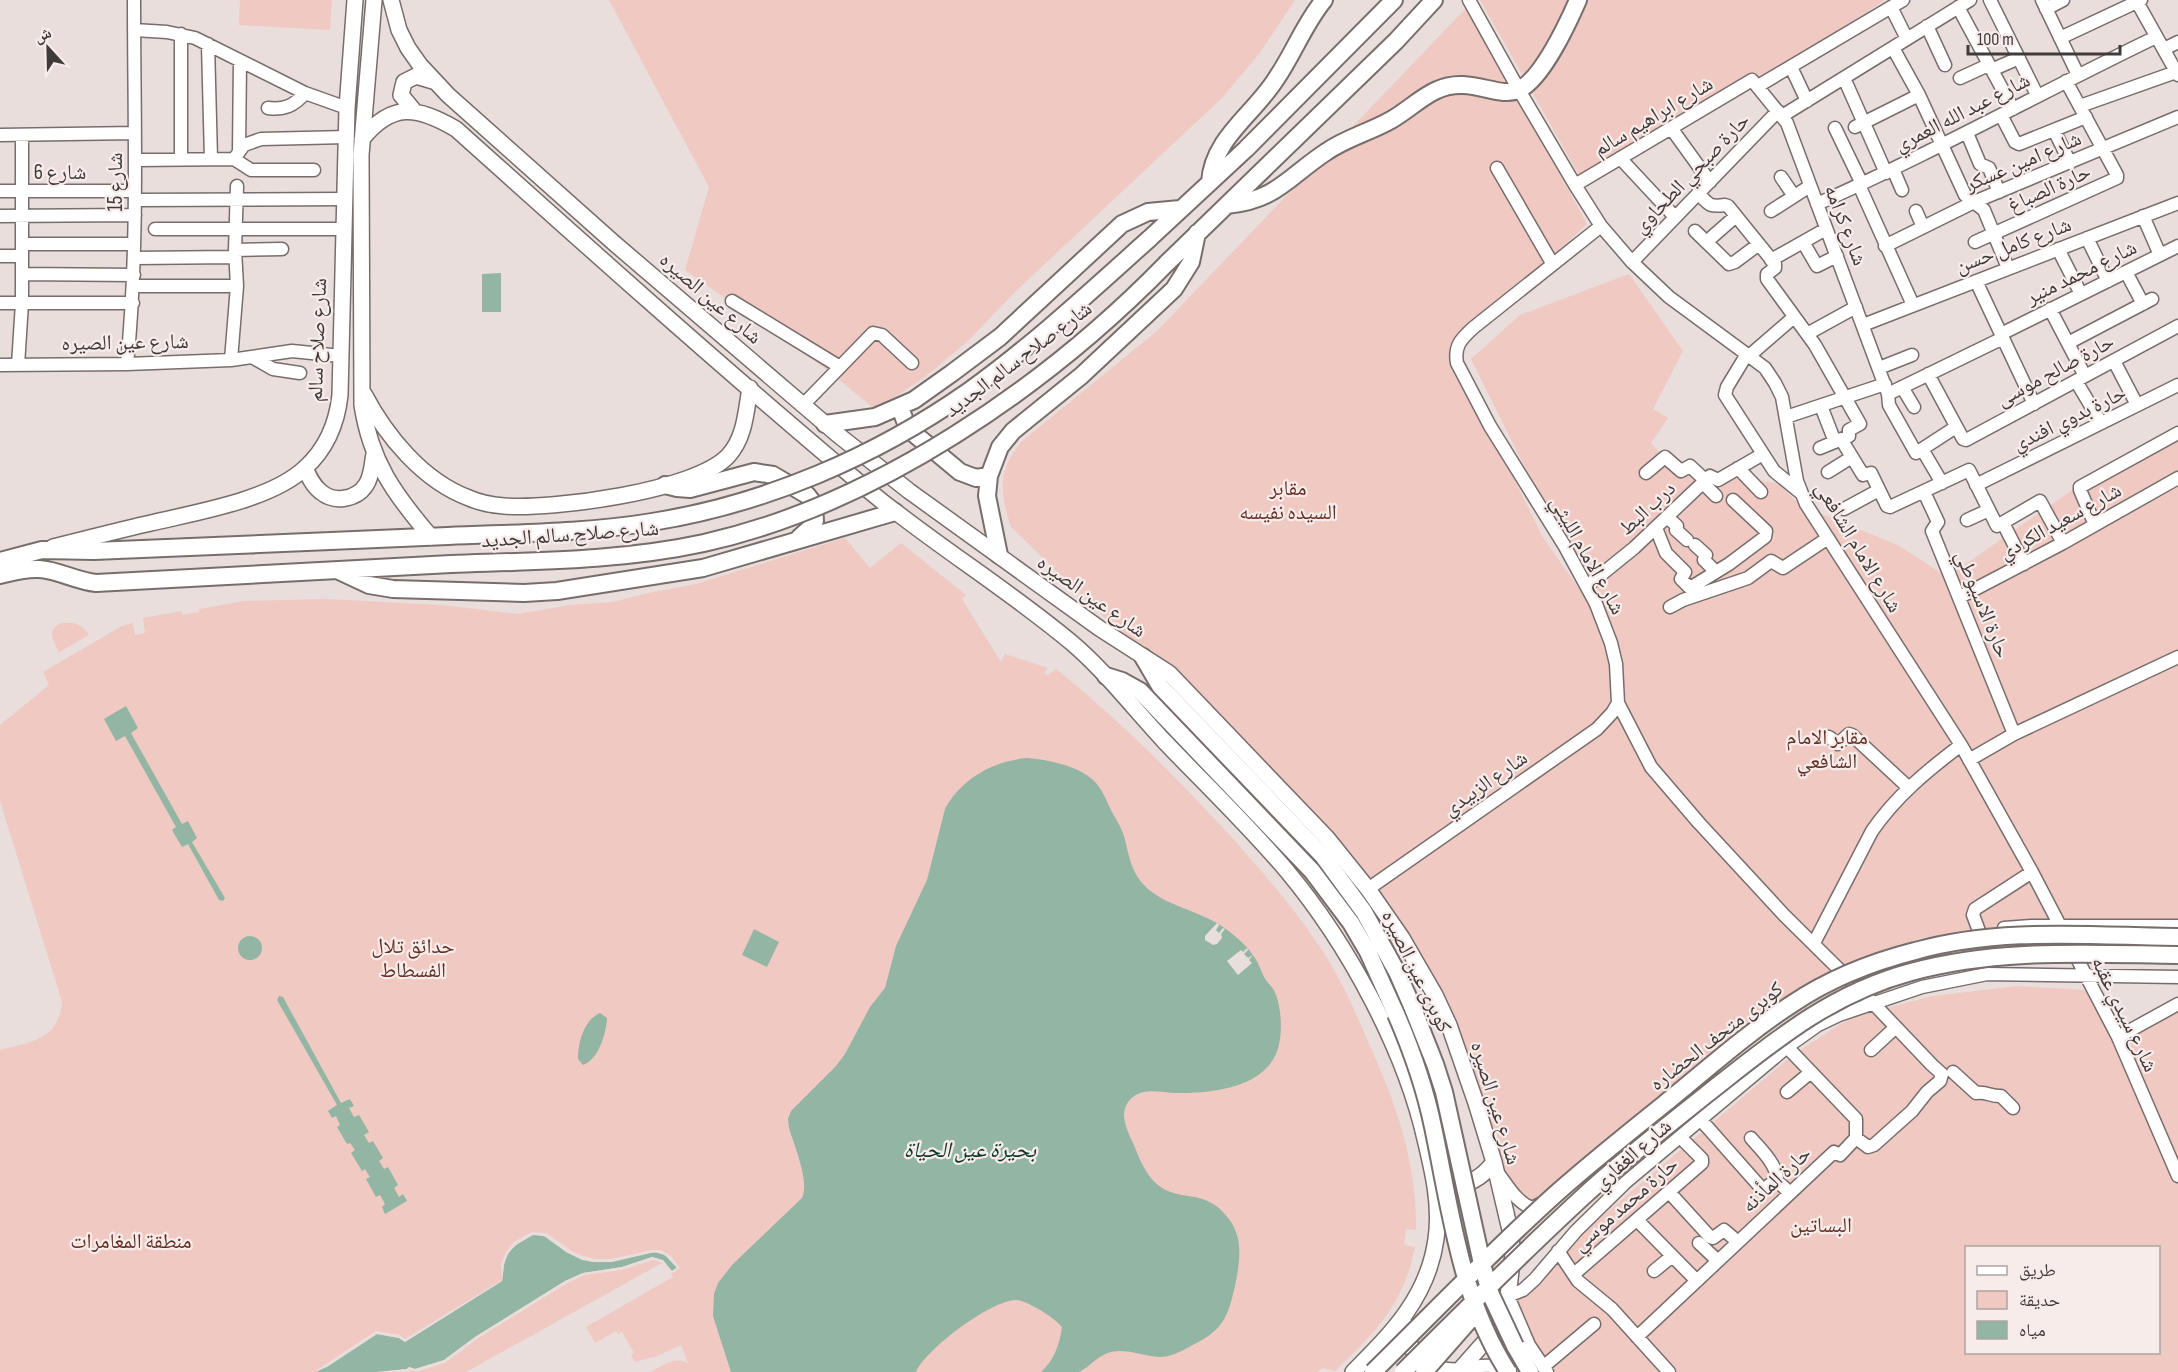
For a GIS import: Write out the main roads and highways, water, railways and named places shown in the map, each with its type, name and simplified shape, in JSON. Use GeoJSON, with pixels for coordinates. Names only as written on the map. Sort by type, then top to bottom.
{"type":"FeatureCollection","features":[{"type":"Feature","properties":{"kind":"highway"},"geometry":{"type":"LineString","coordinates":[[1210,182],[1212,165],[1219,148],[1277,79],[1304,28],[1324,0]]}},
{"type":"Feature","properties":{"kind":"highway","name":"شارع صلاح سالم الجديد"},"geometry":{"type":"LineString","coordinates":[[448,536],[569,530],[652,522],[734,504],[813,476],[878,446],[940,411],[1053,325],[1149,239],[1246,149],[1394,0]]}},
{"type":"Feature","properties":{"kind":"highway","name":"شارع صلاح سالم الجديد"},"geometry":{"type":"LineString","coordinates":[[339,571],[572,560],[661,550],[738,534],[801,513],[861,486],[908,461],[998,406],[1082,342],[1122,307],[1396,41],[1434,0]]}},
{"type":"Feature","properties":{"kind":"highway"},"geometry":{"type":"LineString","coordinates":[[1227,205],[1247,202],[1275,191],[1327,151],[1390,121],[1428,94],[1445,87],[1462,84],[1503,91],[1519,90],[1535,77],[1564,29],[1578,0]]}},
{"type":"Feature","properties":{"kind":"highway"},"geometry":{"type":"LineString","coordinates":[[825,424],[868,418],[900,407],[952,373],[1000,337],[1122,224],[1148,212],[1180,209]]}},
{"type":"Feature","properties":{"kind":"highway"},"geometry":{"type":"LineString","coordinates":[[999,555],[988,506],[989,476],[1000,447],[1013,431],[1081,376],[1174,289],[1191,262],[1197,234]]}},
{"type":"Feature","properties":{"kind":"highway"},"geometry":{"type":"LineString","coordinates":[[900,407],[912,432],[960,472],[976,478],[989,476]]}},
{"type":"Feature","properties":{"kind":"highway"},"geometry":{"type":"LineString","coordinates":[[665,485],[690,489],[754,472],[773,475],[807,495],[814,504],[816,516],[812,525],[793,542]]}},
{"type":"Feature","properties":{"kind":"highway"},"geometry":{"type":"LineString","coordinates":[[0,575],[28,569],[41,569],[84,582],[96,583],[339,571],[358,582],[381,588],[540,593],[684,572],[728,562],[895,512]]}},
{"type":"Feature","properties":{"kind":"highway","name":"شارع صلاح سالم"},"geometry":{"type":"LineString","coordinates":[[0,561],[42,549],[94,550],[448,536]]}},
{"type":"Feature","properties":{"kind":"highway","name":"كوبرى عين الصيره"},"geometry":{"type":"LineString","coordinates":[[1143,657],[1160,686],[1323,856],[1347,887],[1381,941],[1412,1006],[1441,1083],[1491,1295],[1515,1346],[1540,1370]]}},
{"type":"Feature","properties":{"kind":"highway","name":"كوبرى عين الصيره"},"geometry":{"type":"LineString","coordinates":[[1106,676],[1122,681],[1140,691],[1282,839],[1333,898],[1368,952],[1383,981],[1419,1071],[1433,1127],[1456,1247],[1472,1301],[1496,1354],[1508,1372]]}},
{"type":"Feature","properties":{"kind":"highway","name":"كوبرى متحف الحضاره"},"geometry":{"type":"LineString","coordinates":[[1373,1372],[1576,1176],[1714,1062],[1811,992],[1852,972],[1895,956],[1961,941],[2030,936],[2178,937]]}},
{"type":"Feature","properties":{"kind":"highway","name":"كوبرى متحف الحضاره"},"geometry":{"type":"LineString","coordinates":[[1403,1372],[1587,1193],[1648,1141],[1779,1037],[1843,997],[1908,972],[1976,958],[2045,954],[2178,955]]}},
{"type":"Feature","properties":{"kind":"highway"},"geometry":{"type":"LineString","coordinates":[[1424,1372],[1481,1307],[1502,1275]]}},
{"type":"Feature","properties":{"kind":"highway"},"geometry":{"type":"LineString","coordinates":[[1496,1354],[1503,1372]]}},
{"type":"Feature","properties":{"kind":"main road","name":"شارع صلاح سالم"},"geometry":{"type":"LineString","coordinates":[[355,0],[347,108],[354,138],[365,422],[374,454],[395,493],[431,537]]}},
{"type":"Feature","properties":{"kind":"main road","name":"شارع صلاح سالم"},"geometry":{"type":"LineString","coordinates":[[42,549],[247,498],[282,485],[305,468],[320,451],[336,418],[340,395],[345,199],[374,0]]}},
{"type":"Feature","properties":{"kind":"main road","name":"شارع عين الصيره"},"geometry":{"type":"LineString","coordinates":[[391,0],[399,30],[408,48],[433,81],[614,243],[825,424],[909,491],[1115,640],[1169,673],[1327,838],[1368,889],[1402,938],[1435,995],[1449,1025],[1495,1166],[1512,1242],[1508,1296],[1488,1337],[1458,1372]]}},
{"type":"Feature","properties":{"kind":"main road"},"geometry":{"type":"LineString","coordinates":[[415,112],[401,95],[404,82],[416,76],[433,81]]}},
{"type":"Feature","properties":{"kind":"main road","name":"شارع عين الصيره"},"geometry":{"type":"LineString","coordinates":[[354,138],[388,115],[415,112],[436,118],[456,129],[750,388],[895,512],[982,573],[1076,647],[1106,676],[1286,869],[1324,919],[1366,992],[1397,1056],[1420,1115],[1435,1184],[1438,1219],[1436,1243],[1421,1290],[1409,1311]]}},
{"type":"Feature","properties":{"kind":"main road"},"geometry":{"type":"LineString","coordinates":[[362,389],[382,424],[408,456],[443,485],[480,502],[505,506],[544,505],[597,499],[665,485],[699,475],[728,456],[741,433],[750,388]]}},
{"type":"Feature","properties":{"kind":"main road"},"geometry":{"type":"LineString","coordinates":[[305,468],[320,491],[331,498],[344,499],[356,494],[366,485],[374,454]]}},
{"type":"Feature","properties":{"kind":"main road"},"geometry":{"type":"LineString","coordinates":[[1397,1056],[1401,1044],[1416,1030],[1436,1024],[1449,1025]]}},
{"type":"Feature","properties":{"kind":"main road"},"geometry":{"type":"LineString","coordinates":[[1435,1184],[1456,1186],[1467,1184],[1495,1166]]}},
{"type":"Feature","properties":{"kind":"main road"},"geometry":{"type":"LineString","coordinates":[[1409,1311],[1408,1340],[1419,1358],[1437,1370],[1458,1372]]}},
{"type":"Feature","properties":{"kind":"main road"},"geometry":{"type":"LineString","coordinates":[[1353,1372],[1409,1311]]}},
{"type":"Feature","properties":{"kind":"water"},"geometry":{"type":"Polygon","coordinates":[[[501,273],[501,312],[482,312],[482,274],[501,273]]]}},
{"type":"Feature","properties":{"kind":"water"},"geometry":{"type":"Polygon","coordinates":[[[126,706],[138,728],[131,733],[182,824],[188,821],[197,838],[192,842],[225,898],[223,901],[219,900],[188,844],[182,847],[172,830],[176,827],[125,736],[116,741],[104,719],[126,706]]]}},
{"type":"Feature","properties":{"kind":"water","name":"بحيرة عين الحياة"},"geometry":{"type":"Polygon","coordinates":[[[1027,758],[1055,762],[1090,777],[1103,793],[1121,829],[1133,868],[1144,885],[1159,897],[1206,917],[1231,933],[1251,953],[1276,995],[1280,1009],[1280,1040],[1269,1066],[1258,1075],[1233,1087],[1218,1090],[1189,1093],[1152,1091],[1140,1093],[1130,1100],[1124,1111],[1128,1133],[1146,1171],[1157,1184],[1181,1195],[1205,1200],[1217,1207],[1233,1226],[1237,1234],[1239,1257],[1236,1281],[1227,1314],[1223,1322],[1210,1335],[1175,1354],[1159,1357],[1129,1352],[1111,1352],[1079,1372],[1041,1372],[1056,1351],[1062,1327],[1040,1310],[1015,1300],[1004,1302],[975,1317],[932,1351],[916,1372],[731,1372],[713,1316],[714,1294],[718,1283],[732,1265],[802,1198],[803,1173],[789,1128],[788,1119],[791,1111],[836,1066],[845,1054],[870,1007],[885,988],[896,946],[927,880],[945,809],[952,798],[979,773],[1002,763],[1027,758]]]}},
{"type":"Feature","properties":{"kind":"water"},"geometry":{"type":"Polygon","coordinates":[[[754,929],[779,942],[767,967],[742,955],[754,929]]]}},
{"type":"Feature","properties":{"kind":"water"},"geometry":{"type":"Polygon","coordinates":[[[250,936],[258,940],[262,948],[258,956],[250,960],[242,956],[238,948],[242,940],[250,936]]]}},
{"type":"Feature","properties":{"kind":"water"},"geometry":{"type":"Polygon","coordinates":[[[279,996],[283,997],[341,1103],[350,1099],[354,1106],[349,1108],[354,1117],[359,1115],[369,1132],[364,1135],[369,1143],[373,1141],[383,1158],[379,1161],[384,1169],[388,1167],[398,1185],[394,1188],[399,1197],[403,1194],[407,1201],[385,1214],[382,1207],[385,1204],[380,1195],[376,1197],[366,1179],[370,1177],[365,1169],[362,1171],[351,1153],[355,1150],[350,1143],[347,1144],[337,1127],[340,1125],[336,1116],[332,1118],[328,1111],[337,1105],[277,1000],[279,996]]]}},
{"type":"Feature","properties":{"kind":"water"},"geometry":{"type":"Polygon","coordinates":[[[600,1013],[607,1018],[603,1038],[597,1052],[589,1062],[583,1065],[578,1059],[581,1039],[586,1026],[594,1016],[600,1013]]]}},
{"type":"Feature","properties":{"kind":"water"},"geometry":{"type":"Polygon","coordinates":[[[533,1235],[549,1238],[579,1257],[596,1262],[657,1253],[666,1256],[677,1267],[672,1271],[659,1259],[652,1257],[622,1267],[583,1273],[565,1281],[475,1337],[444,1360],[415,1369],[409,1367],[377,1372],[317,1372],[377,1334],[399,1338],[405,1342],[502,1281],[505,1261],[510,1251],[518,1243],[533,1235]]]}},
{"type":"Feature","properties":{"kind":"park label","name":"مقابر السيده نفيسه"},"geometry":{"type":"Point","coordinates":[1288,500]}},
{"type":"Feature","properties":{"kind":"park label","name":"مقابر الامام الشافعي"},"geometry":{"type":"Point","coordinates":[1827,749]}},
{"type":"Feature","properties":{"kind":"park label","name":"حدائق تلال الفسطاط"},"geometry":{"type":"Point","coordinates":[413,958]}},
{"type":"Feature","properties":{"kind":"park label","name":"البساتين"},"geometry":{"type":"Point","coordinates":[1821,1225]}},
{"type":"Feature","properties":{"kind":"park label","name":"منطقة المغامرات"},"geometry":{"type":"Point","coordinates":[131,1241]}}]}
